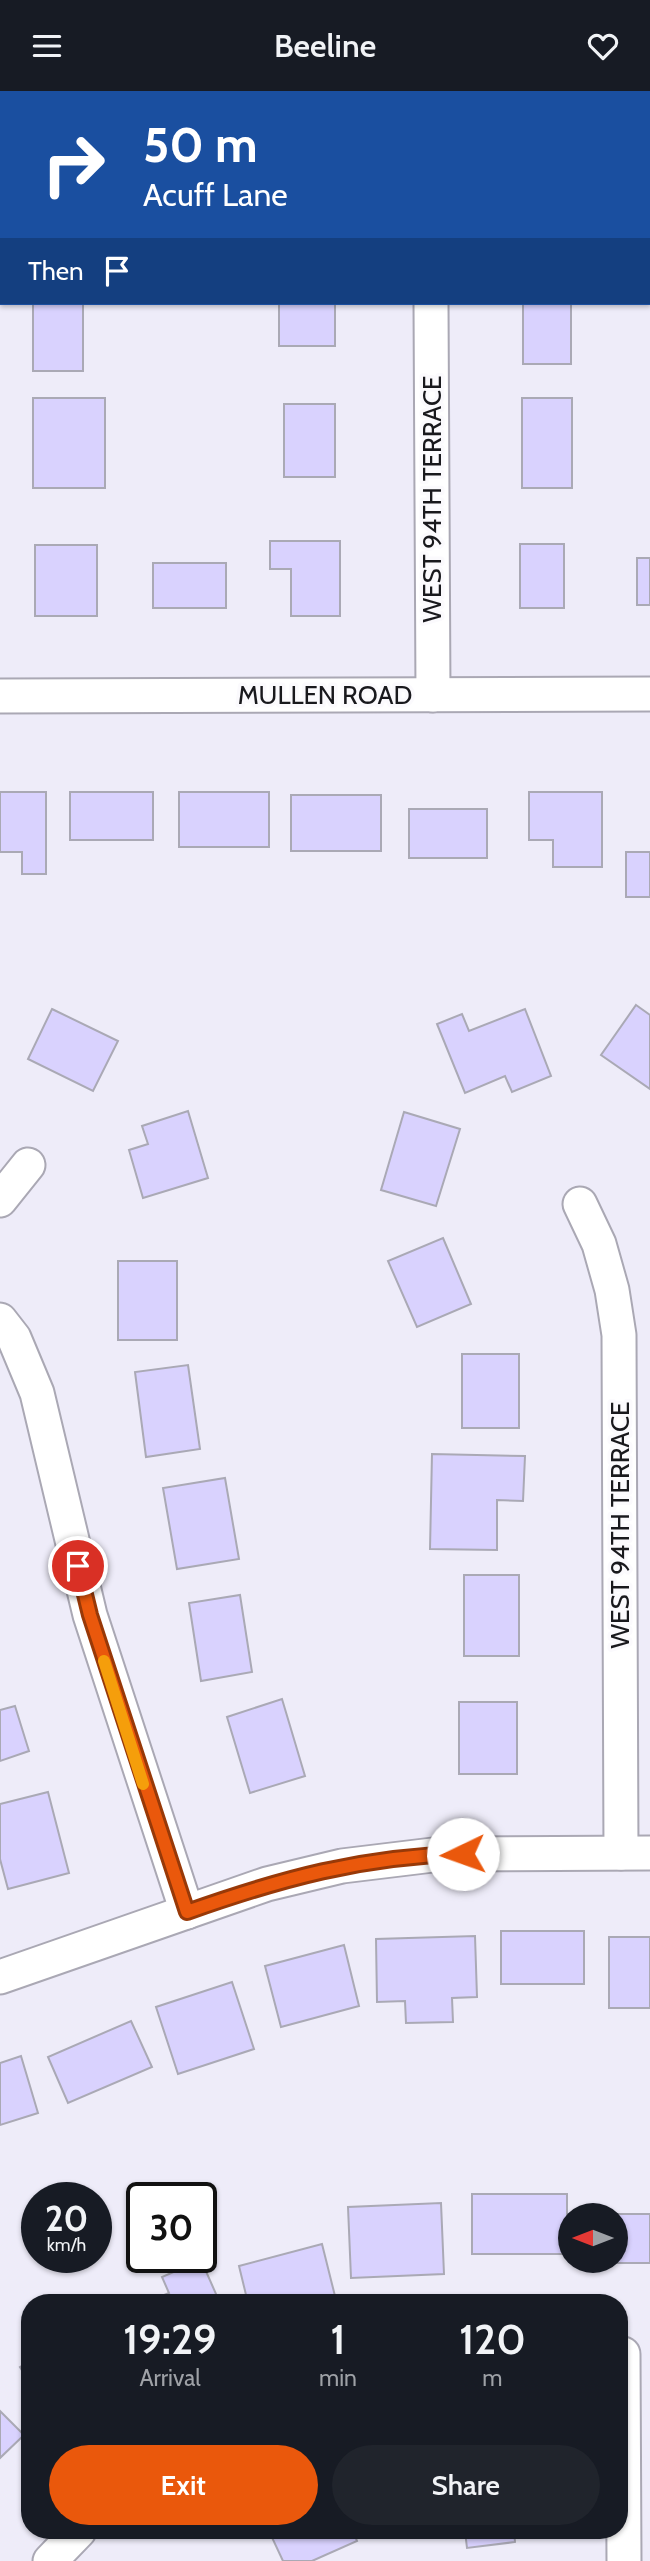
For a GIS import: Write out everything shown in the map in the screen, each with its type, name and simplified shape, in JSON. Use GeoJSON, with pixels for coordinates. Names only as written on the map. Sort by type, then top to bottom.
{"type":"FeatureCollection","features":[{"type":"Feature","properties":{"kind":"street","name":"WEST 94TH TERRACE"},"geometry":{"type":"LineString","coordinates":[[431,305],[433,695]]}},
{"type":"Feature","properties":{"kind":"street","name":"MULLEN ROAD"},"geometry":{"type":"LineString","coordinates":[[0,696],[650,694]]}},
{"type":"Feature","properties":{"kind":"street"},"geometry":{"type":"LineString","coordinates":[[0,1200],[28,1165]]}},
{"type":"Feature","properties":{"kind":"street","name":"WEST 94TH TERRACE"},"geometry":{"type":"LineString","coordinates":[[580,1204],[599,1244],[612,1290],[619,1335],[636,1853]]}},
{"type":"Feature","properties":{"kind":"street"},"geometry":{"type":"LineString","coordinates":[[0,1320],[14,1338],[37,1393],[90,1615],[187,1912]]}},
{"type":"Feature","properties":{"kind":"street"},"geometry":{"type":"LineString","coordinates":[[0,1977],[267,1884],[342,1865],[441,1854],[636,1853]]}},
{"type":"Feature","properties":{"kind":"street"},"geometry":{"type":"LineString","coordinates":[[628,2443],[631,2354]]}},
{"type":"Feature","properties":{"kind":"street"},"geometry":{"type":"LineString","coordinates":[[50,2561],[71,2539]]}},
{"type":"Feature","properties":{"kind":"street"},"geometry":{"type":"LineString","coordinates":[[624,2561],[625,2539]]}},
{"type":"Feature","properties":{"kind":"building"},"geometry":{"type":"Polygon","coordinates":[[[33,305],[83,305],[83,371],[33,371],[33,305]]]}},
{"type":"Feature","properties":{"kind":"building"},"geometry":{"type":"Polygon","coordinates":[[[279,305],[335,305],[335,346],[279,346],[279,305]]]}},
{"type":"Feature","properties":{"kind":"building"},"geometry":{"type":"Polygon","coordinates":[[[523,305],[571,305],[571,364],[523,364],[523,305]]]}},
{"type":"Feature","properties":{"kind":"building"},"geometry":{"type":"Polygon","coordinates":[[[33,398],[105,398],[105,488],[33,488],[33,398]]]}},
{"type":"Feature","properties":{"kind":"building"},"geometry":{"type":"Polygon","coordinates":[[[522,398],[572,398],[572,488],[522,488],[522,398]]]}},
{"type":"Feature","properties":{"kind":"building"},"geometry":{"type":"Polygon","coordinates":[[[284,404],[335,404],[335,477],[284,477],[284,404]]]}},
{"type":"Feature","properties":{"kind":"building"},"geometry":{"type":"Polygon","coordinates":[[[270,541],[340,541],[340,616],[291,616],[291,569],[270,569],[270,541]]]}},
{"type":"Feature","properties":{"kind":"building"},"geometry":{"type":"Polygon","coordinates":[[[520,544],[564,544],[564,608],[520,608],[520,544]]]}},
{"type":"Feature","properties":{"kind":"building"},"geometry":{"type":"Polygon","coordinates":[[[35,545],[97,545],[97,616],[35,616],[35,545]]]}},
{"type":"Feature","properties":{"kind":"building"},"geometry":{"type":"Polygon","coordinates":[[[637,558],[650,558],[650,605],[637,605],[637,558]]]}},
{"type":"Feature","properties":{"kind":"building"},"geometry":{"type":"Polygon","coordinates":[[[153,563],[226,563],[226,608],[153,608],[153,563]]]}},
{"type":"Feature","properties":{"kind":"building"},"geometry":{"type":"Polygon","coordinates":[[[0,792],[46,792],[46,874],[22,874],[22,852],[0,852],[0,792]]]}},
{"type":"Feature","properties":{"kind":"building"},"geometry":{"type":"Polygon","coordinates":[[[70,792],[153,792],[153,840],[70,840],[70,792]]]}},
{"type":"Feature","properties":{"kind":"building"},"geometry":{"type":"Polygon","coordinates":[[[179,792],[269,792],[269,847],[179,847],[179,792]]]}},
{"type":"Feature","properties":{"kind":"building"},"geometry":{"type":"Polygon","coordinates":[[[529,792],[602,792],[602,867],[553,867],[553,840],[529,840],[529,792]]]}},
{"type":"Feature","properties":{"kind":"building"},"geometry":{"type":"Polygon","coordinates":[[[291,795],[381,795],[381,851],[291,851],[291,795]]]}},
{"type":"Feature","properties":{"kind":"building"},"geometry":{"type":"Polygon","coordinates":[[[409,809],[487,809],[487,858],[409,858],[409,809]]]}},
{"type":"Feature","properties":{"kind":"building"},"geometry":{"type":"Polygon","coordinates":[[[626,852],[650,852],[650,897],[626,897],[626,852]]]}},
{"type":"Feature","properties":{"kind":"building"},"geometry":{"type":"Polygon","coordinates":[[[636,1005],[650,1015],[650,1089],[601,1055],[636,1005]]]}},
{"type":"Feature","properties":{"kind":"building"},"geometry":{"type":"Polygon","coordinates":[[[52,1009],[118,1041],[93,1091],[28,1059],[52,1009]]]}},
{"type":"Feature","properties":{"kind":"building"},"geometry":{"type":"Polygon","coordinates":[[[525,1009],[551,1076],[512,1092],[505,1076],[465,1093],[437,1024],[462,1014],[469,1031],[525,1009]]]}},
{"type":"Feature","properties":{"kind":"building"},"geometry":{"type":"Polygon","coordinates":[[[188,1111],[208,1178],[143,1198],[129,1150],[148,1144],[142,1126],[188,1111]]]}},
{"type":"Feature","properties":{"kind":"building"},"geometry":{"type":"Polygon","coordinates":[[[404,1112],[460,1129],[436,1206],[381,1190],[404,1112]]]}},
{"type":"Feature","properties":{"kind":"building"},"geometry":{"type":"Polygon","coordinates":[[[443,1238],[471,1304],[417,1327],[388,1261],[443,1238]]]}},
{"type":"Feature","properties":{"kind":"building"},"geometry":{"type":"Polygon","coordinates":[[[118,1261],[177,1261],[177,1340],[118,1340],[118,1261]]]}},
{"type":"Feature","properties":{"kind":"building"},"geometry":{"type":"Polygon","coordinates":[[[462,1354],[519,1354],[519,1428],[462,1428],[462,1354]]]}},
{"type":"Feature","properties":{"kind":"building"},"geometry":{"type":"Polygon","coordinates":[[[188,1365],[200,1449],[146,1457],[135,1372],[188,1365]]]}},
{"type":"Feature","properties":{"kind":"building"},"geometry":{"type":"Polygon","coordinates":[[[432,1454],[525,1456],[523,1501],[497,1500],[497,1550],[430,1549],[432,1454]]]}},
{"type":"Feature","properties":{"kind":"building"},"geometry":{"type":"Polygon","coordinates":[[[225,1478],[239,1559],[177,1569],[163,1488],[225,1478]]]}},
{"type":"Feature","properties":{"kind":"building"},"geometry":{"type":"Polygon","coordinates":[[[464,1575],[519,1575],[519,1656],[464,1656],[464,1575]]]}},
{"type":"Feature","properties":{"kind":"building"},"geometry":{"type":"Polygon","coordinates":[[[240,1595],[252,1672],[201,1681],[189,1603],[240,1595]]]}},
{"type":"Feature","properties":{"kind":"building"},"geometry":{"type":"Polygon","coordinates":[[[282,1699],[305,1776],[250,1793],[227,1717],[282,1699]]]}},
{"type":"Feature","properties":{"kind":"building"},"geometry":{"type":"Polygon","coordinates":[[[459,1702],[517,1702],[517,1774],[459,1774],[459,1702]]]}},
{"type":"Feature","properties":{"kind":"building"},"geometry":{"type":"Polygon","coordinates":[[[15,1706],[29,1751],[0,1761],[0,1710],[15,1706]]]}},
{"type":"Feature","properties":{"kind":"building"},"geometry":{"type":"Polygon","coordinates":[[[48,1792],[69,1873],[8,1889],[0,1859],[0,1804],[48,1792]]]}},
{"type":"Feature","properties":{"kind":"building"},"geometry":{"type":"Polygon","coordinates":[[[501,1931],[584,1931],[584,1984],[501,1984],[501,1931]]]}},
{"type":"Feature","properties":{"kind":"building"},"geometry":{"type":"Polygon","coordinates":[[[475,1936],[477,1997],[452,1998],[453,2022],[406,2023],[405,2001],[377,2002],[376,1939],[475,1936]]]}},
{"type":"Feature","properties":{"kind":"building"},"geometry":{"type":"Polygon","coordinates":[[[609,1937],[650,1937],[650,2008],[609,2008],[609,1937]]]}},
{"type":"Feature","properties":{"kind":"building"},"geometry":{"type":"Polygon","coordinates":[[[344,1945],[359,2006],[281,2027],[265,1966],[344,1945]]]}},
{"type":"Feature","properties":{"kind":"building"},"geometry":{"type":"Polygon","coordinates":[[[232,1982],[254,2049],[178,2074],[156,2007],[232,1982]]]}},
{"type":"Feature","properties":{"kind":"building"},"geometry":{"type":"Polygon","coordinates":[[[131,2021],[152,2067],[68,2103],[48,2057],[131,2021]]]}},
{"type":"Feature","properties":{"kind":"building"},"geometry":{"type":"Polygon","coordinates":[[[21,2056],[38,2113],[0,2125],[0,2063],[21,2056]]]}},
{"type":"Feature","properties":{"kind":"building"},"geometry":{"type":"Polygon","coordinates":[[[472,2194],[567,2194],[567,2203],[558,2203],[558,2254],[472,2254],[472,2194]]]}},
{"type":"Feature","properties":{"kind":"building"},"geometry":{"type":"Polygon","coordinates":[[[441,2203],[444,2274],[351,2278],[348,2207],[441,2203]]]}},
{"type":"Feature","properties":{"kind":"building"},"geometry":{"type":"Polygon","coordinates":[[[628,2214],[650,2214],[650,2263],[628,2263],[628,2214]]]}},
{"type":"Feature","properties":{"kind":"building"},"geometry":{"type":"Polygon","coordinates":[[[322,2244],[334,2294],[246,2294],[239,2266],[322,2244]]]}},
{"type":"Feature","properties":{"kind":"building"},"geometry":{"type":"Polygon","coordinates":[[[171,2273],[207,2273],[216,2294],[167,2294],[169,2293],[162,2277],[171,2273]]]}},
{"type":"Feature","properties":{"kind":"building"},"geometry":{"type":"Polygon","coordinates":[[[0,2411],[21,2432],[21,2438],[0,2458],[0,2411]]]}},
{"type":"Feature","properties":{"kind":"building"},"geometry":{"type":"Polygon","coordinates":[[[273,2539],[357,2541],[312,2561],[283,2561],[273,2539]]]}},
{"type":"Feature","properties":{"kind":"building"},"geometry":{"type":"Polygon","coordinates":[[[466,2539],[515,2539],[515,2542],[467,2548],[466,2539]]]}},
{"type":"Feature","properties":{"kind":"slow traffic"},"geometry":{"type":"LineString","coordinates":[[104,1661],[143,1784]]}},
{"type":"Feature","properties":{"kind":"route"},"geometry":{"type":"LineString","coordinates":[[78,1566],[90,1615],[187,1912],[267,1884],[342,1865],[463,1854]]}}]}
